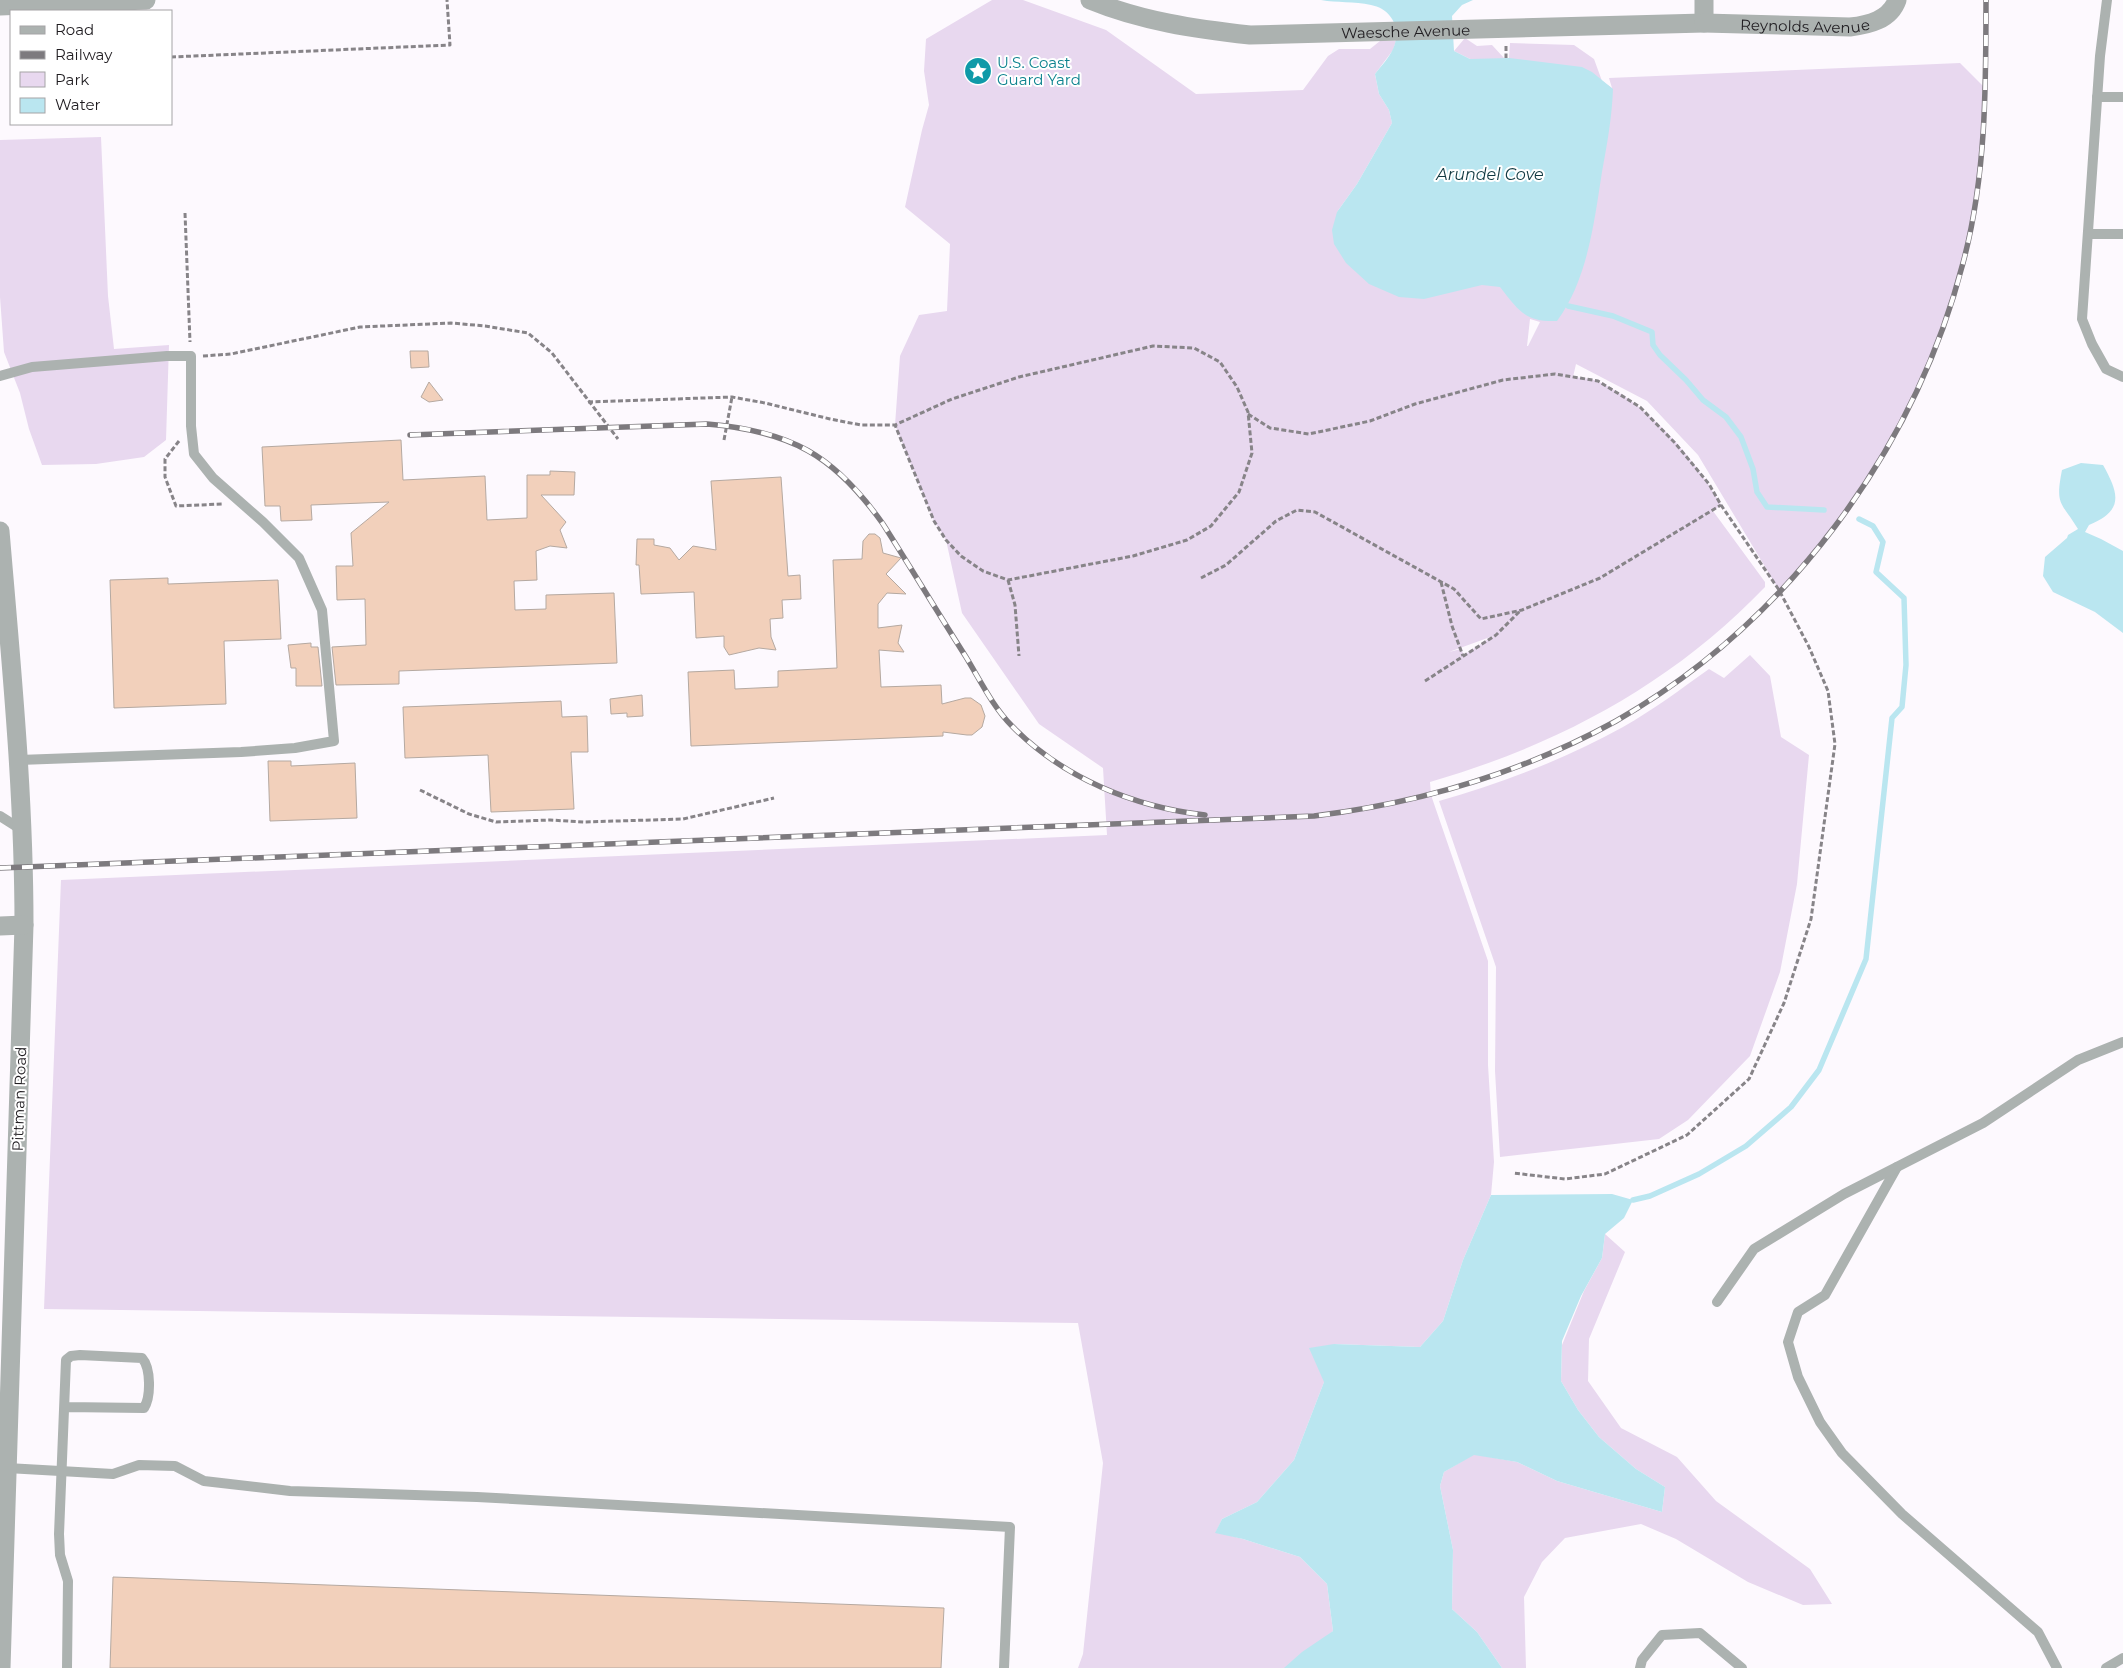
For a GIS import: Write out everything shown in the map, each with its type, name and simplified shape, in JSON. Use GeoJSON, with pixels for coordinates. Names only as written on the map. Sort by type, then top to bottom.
{"type":"FeatureCollection","features":[{"type":"Feature","properties":{"kind":"street"},"geometry":{"type":"LineString","coordinates":[[0,6],[146,0]]}},
{"type":"Feature","properties":{"kind":"street","name":"Waesche Avenue"},"geometry":{"type":"LineString","coordinates":[[1090,0],[1156,21],[1250,35],[1704,23]]}},
{"type":"Feature","properties":{"kind":"street"},"geometry":{"type":"LineString","coordinates":[[1704,0],[1704,23]]}},
{"type":"Feature","properties":{"kind":"street","name":"Reynolds Avenue"},"geometry":{"type":"LineString","coordinates":[[1704,23],[1850,27],[1870,25],[1885,16],[1897,0]]}},
{"type":"Feature","properties":{"kind":"street","name":"Pittman Road"},"geometry":{"type":"LineString","coordinates":[[0,531],[19,760],[24,925],[0,1668]]}},
{"type":"Feature","properties":{"kind":"street"},"geometry":{"type":"LineString","coordinates":[[0,926],[24,925]]}},
{"type":"Feature","properties":{"kind":"lane"},"geometry":{"type":"LineString","coordinates":[[2106,0],[2097,97],[2082,319],[2092,344],[2106,369],[2123,377]]}},
{"type":"Feature","properties":{"kind":"lane"},"geometry":{"type":"LineString","coordinates":[[2097,97],[2123,97]]}},
{"type":"Feature","properties":{"kind":"lane"},"geometry":{"type":"LineString","coordinates":[[2088,234],[2123,234]]}},
{"type":"Feature","properties":{"kind":"lane"},"geometry":{"type":"LineString","coordinates":[[0,376],[32,367],[168,356],[191,356],[191,426],[194,454],[213,478],[299,558],[322,610],[334,741],[296,748],[254,751],[19,760]]}},
{"type":"Feature","properties":{"kind":"lane"},"geometry":{"type":"LineString","coordinates":[[0,816],[22,830]]}},
{"type":"Feature","properties":{"kind":"lane"},"geometry":{"type":"LineString","coordinates":[[1717,1302],[1754,1249],[1844,1194],[1983,1123],[2078,1060],[2123,1042]]}},
{"type":"Feature","properties":{"kind":"lane"},"geometry":{"type":"LineString","coordinates":[[1898,1167],[1825,1295],[1798,1312],[1788,1342],[1798,1377],[1820,1422],[1842,1453],[1902,1514],[2038,1632],[2057,1668]]}},
{"type":"Feature","properties":{"kind":"lane"},"geometry":{"type":"LineString","coordinates":[[65,1407],[144,1408],[147,1403],[149,1371],[147,1363],[142,1358],[71,1356],[66,1360],[63,1472],[59,1534],[60,1555],[68,1581],[67,1668]]}},
{"type":"Feature","properties":{"kind":"lane"},"geometry":{"type":"LineString","coordinates":[[7,1468],[118,1474],[130,1467],[140,1465],[175,1466],[204,1481],[290,1491],[487,1497],[1010,1527],[1004,1668]]}},
{"type":"Feature","properties":{"kind":"lane"},"geometry":{"type":"LineString","coordinates":[[1640,1668],[1642,1660],[1662,1635],[1700,1632],[1742,1668]]}},
{"type":"Feature","properties":{"kind":"lane"},"geometry":{"type":"LineString","coordinates":[[2106,1668],[2123,1658]]}},
{"type":"Feature","properties":{"kind":"path"},"geometry":{"type":"LineString","coordinates":[[172,57],[450,45],[448,0]]}},
{"type":"Feature","properties":{"kind":"path"},"geometry":{"type":"LineString","coordinates":[[185,213],[191,356],[231,354],[360,327],[451,323],[528,333],[552,353],[618,439]]}},
{"type":"Feature","properties":{"kind":"path"},"geometry":{"type":"LineString","coordinates":[[588,402],[732,397],[861,425],[896,425],[952,399],[1019,377],[1153,346],[1194,348],[1220,362],[1237,387],[1248,414],[1252,453],[1239,492],[1210,526],[1187,540],[1133,556],[1008,580],[983,571],[961,556],[946,540],[934,520],[896,425]]}},
{"type":"Feature","properties":{"kind":"path"},"geometry":{"type":"LineString","coordinates":[[1248,414],[1270,428],[1308,434],[1370,421],[1415,404],[1502,380],[1555,374],[1598,381],[1640,407],[1675,443],[1709,484],[1721,505],[1779,590],[1809,647],[1828,691],[1835,744],[1811,919],[1784,1003],[1749,1079],[1687,1135],[1605,1174],[1565,1179],[1512,1173]]}},
{"type":"Feature","properties":{"kind":"path"},"geometry":{"type":"LineString","coordinates":[[724,440],[732,397]]}},
{"type":"Feature","properties":{"kind":"path"},"geometry":{"type":"LineString","coordinates":[[191,426],[165,459],[165,477],[176,506],[243,504]]}},
{"type":"Feature","properties":{"kind":"path"},"geometry":{"type":"LineString","coordinates":[[1201,578],[1226,565],[1276,521],[1297,510],[1315,512],[1454,590],[1481,619],[1522,610],[1600,578],[1721,505]]}},
{"type":"Feature","properties":{"kind":"path"},"geometry":{"type":"LineString","coordinates":[[1008,580],[1015,605],[1019,656]]}},
{"type":"Feature","properties":{"kind":"path"},"geometry":{"type":"LineString","coordinates":[[1441,582],[1452,626],[1463,656]]}},
{"type":"Feature","properties":{"kind":"path"},"geometry":{"type":"LineString","coordinates":[[1425,681],[1496,635],[1522,610]]}},
{"type":"Feature","properties":{"kind":"path"},"geometry":{"type":"LineString","coordinates":[[420,790],[469,814],[496,822],[683,819],[774,798]]}},
{"type":"Feature","properties":{"kind":"green space"},"geometry":{"type":"Polygon","coordinates":[[[992,0],[1023,0],[1106,30],[1196,94],[1303,90],[1328,56],[1339,49],[1370,49],[1380,41],[1396,41],[1393,50],[1375,74],[1379,94],[1389,110],[1392,123],[1357,184],[1337,212],[1484,59],[1470,59],[1454,51],[1465,38],[1477,46],[1492,45],[1504,58],[1509,58],[1510,43],[1574,45],[1594,59],[1602,81],[1612,88],[1609,78],[1960,63],[1986,89],[1982,169],[1969,238],[1944,326],[1927,369],[1887,451],[1863,489],[1837,525],[1779,590],[1698,455],[1647,401],[1576,364],[1573,377],[1596,381],[1617,392],[1635,404],[1669,434],[1698,469],[1710,487],[1721,505],[1713,511],[1765,582],[1765,587],[1729,622],[1691,653],[1652,682],[1611,707],[1568,730],[1523,750],[1430,782],[1431,795],[1488,961],[1488,1065],[1494,1162],[1491,1195],[1463,1260],[1443,1321],[1420,1347],[1334,1344],[1324,1382],[1294,1460],[1257,1502],[1222,1519],[1216,1532],[1300,1557],[1327,1584],[1333,1631],[1288,1668],[1078,1668],[1083,1654],[1103,1463],[1078,1323],[44,1309],[61,880],[1107,835],[1103,768],[1039,724],[962,613],[946,540],[934,521],[895,425],[900,356],[919,315],[947,311],[950,244],[905,207],[929,105],[924,71],[926,39],[992,0]],[[1530,319],[1527,346],[1540,322],[1530,319]],[[1493,636],[1449,652],[1461,649],[1464,655],[1493,636]]]}},
{"type":"Feature","properties":{"kind":"green space"},"geometry":{"type":"Polygon","coordinates":[[[101,137],[108,296],[114,349],[169,345],[166,440],[144,457],[96,464],[42,465],[29,429],[20,393],[4,352],[0,297],[0,140],[101,137]]]}},
{"type":"Feature","properties":{"kind":"green space"},"geometry":{"type":"Polygon","coordinates":[[[1750,655],[1770,676],[1781,737],[1809,755],[1797,884],[1780,972],[1750,1056],[1688,1120],[1659,1139],[1500,1157],[1495,1071],[1496,967],[1439,801],[1510,778],[1579,750],[1634,720],[1709,669],[1724,678],[1750,655]]]}},
{"type":"Feature","properties":{"kind":"green space"},"geometry":{"type":"Polygon","coordinates":[[[1605,1234],[1625,1252],[1589,1339],[1588,1381],[1621,1428],[1677,1457],[1716,1501],[1810,1569],[1832,1604],[1803,1605],[1748,1582],[1676,1539],[1641,1524],[1565,1538],[1542,1562],[1524,1597],[1526,1668],[1502,1668],[1477,1632],[1452,1609],[1453,1550],[1440,1486],[1444,1472],[1474,1454],[1517,1462],[1557,1481],[1662,1512],[1665,1487],[1636,1469],[1599,1437],[1578,1410],[1561,1381],[1562,1345],[1584,1291],[1602,1258],[1605,1234]]]}},
{"type":"Feature","properties":{"kind":"water","name":"Arundel Cove"},"geometry":{"type":"Polygon","coordinates":[[[1321,0],[1473,0],[1462,5],[1452,16],[1454,51],[1470,59],[1509,58],[1582,67],[1592,72],[1613,89],[1612,110],[1588,250],[1576,287],[1568,305],[1557,321],[1546,321],[1530,317],[1512,303],[1500,287],[1482,285],[1424,299],[1399,297],[1369,284],[1346,263],[1334,244],[1332,230],[1337,212],[1357,184],[1392,123],[1389,110],[1379,94],[1375,74],[1387,59],[1396,42],[1396,27],[1390,15],[1378,7],[1358,3],[1321,0]]]}},
{"type":"Feature","properties":{"kind":"water"},"geometry":{"type":"Polygon","coordinates":[[[2081,463],[2103,465],[2115,493],[2113,508],[2100,520],[2089,525],[2085,532],[2123,551],[2123,633],[2095,612],[2053,592],[2043,576],[2045,557],[2068,535],[2078,529],[2061,502],[2059,490],[2062,470],[2081,463]]]}},
{"type":"Feature","properties":{"kind":"water"},"geometry":{"type":"Polygon","coordinates":[[[1612,1194],[1633,1200],[1624,1218],[1605,1234],[1602,1258],[1581,1296],[1562,1341],[1561,1381],[1578,1410],[1599,1437],[1636,1469],[1665,1487],[1662,1512],[1557,1481],[1517,1462],[1474,1455],[1444,1472],[1440,1486],[1453,1550],[1452,1609],[1477,1632],[1502,1668],[1284,1668],[1302,1652],[1333,1631],[1327,1584],[1300,1557],[1243,1539],[1215,1533],[1222,1519],[1257,1502],[1294,1460],[1324,1382],[1309,1348],[1334,1344],[1420,1347],[1443,1321],[1463,1260],[1491,1195],[1612,1194]]]}},
{"type":"Feature","properties":{"kind":"building"},"geometry":{"type":"Polygon","coordinates":[[[410,351],[428,351],[429,367],[411,368],[410,351]]]}},
{"type":"Feature","properties":{"kind":"building"},"geometry":{"type":"Polygon","coordinates":[[[429,382],[443,400],[429,402],[421,397],[429,382]]]}},
{"type":"Feature","properties":{"kind":"building"},"geometry":{"type":"Polygon","coordinates":[[[401,440],[403,480],[485,476],[487,520],[527,518],[527,475],[550,475],[550,471],[575,472],[574,495],[541,495],[566,522],[560,530],[567,548],[550,546],[536,551],[537,580],[514,581],[515,610],[546,609],[546,595],[614,593],[617,663],[399,671],[399,684],[336,685],[332,647],[366,645],[365,599],[337,600],[336,566],[353,566],[351,533],[389,502],[311,505],[312,520],[281,521],[280,506],[265,506],[262,447],[401,440]]]}},
{"type":"Feature","properties":{"kind":"building"},"geometry":{"type":"Polygon","coordinates":[[[781,477],[788,576],[800,575],[801,599],[782,600],[783,618],[770,619],[771,637],[776,650],[759,648],[729,655],[724,647],[724,636],[696,638],[694,592],[641,594],[639,565],[636,565],[637,539],[654,539],[654,545],[670,548],[679,560],[693,546],[716,550],[711,481],[781,477]]]}},
{"type":"Feature","properties":{"kind":"building"},"geometry":{"type":"Polygon","coordinates":[[[869,534],[875,534],[880,538],[883,553],[901,558],[886,574],[906,594],[887,593],[878,604],[878,628],[902,625],[898,643],[904,652],[879,650],[881,687],[941,685],[942,704],[971,698],[981,705],[985,716],[982,727],[972,735],[943,732],[943,736],[691,746],[688,672],[734,670],[735,689],[778,687],[778,671],[837,668],[833,560],[862,559],[863,541],[869,534]]]}},
{"type":"Feature","properties":{"kind":"building"},"geometry":{"type":"Polygon","coordinates":[[[168,578],[168,584],[278,580],[281,639],[224,641],[226,704],[114,708],[110,580],[168,578]]]}},
{"type":"Feature","properties":{"kind":"building"},"geometry":{"type":"Polygon","coordinates":[[[311,643],[311,647],[318,647],[322,686],[296,686],[296,668],[291,668],[288,645],[311,643]]]}},
{"type":"Feature","properties":{"kind":"building"},"geometry":{"type":"Polygon","coordinates":[[[642,695],[643,716],[627,717],[627,713],[611,714],[610,699],[642,695]]]}},
{"type":"Feature","properties":{"kind":"building"},"geometry":{"type":"Polygon","coordinates":[[[561,701],[562,717],[587,716],[588,752],[571,752],[574,809],[491,812],[488,755],[405,758],[403,707],[561,701]]]}},
{"type":"Feature","properties":{"kind":"building"},"geometry":{"type":"Polygon","coordinates":[[[268,761],[291,761],[291,766],[355,763],[357,818],[270,821],[268,761]]]}},
{"type":"Feature","properties":{"kind":"building"},"geometry":{"type":"Polygon","coordinates":[[[113,1577],[944,1608],[941,1668],[110,1668],[113,1577]]]}},
{"type":"Feature","properties":{"kind":"waterway"},"geometry":{"type":"LineString","coordinates":[[1568,306],[1613,316],[1652,332],[1653,345],[1660,355],[1686,380],[1703,400],[1726,417],[1741,437],[1753,469],[1757,492],[1767,507],[1824,510]]}},
{"type":"Feature","properties":{"kind":"waterway"},"geometry":{"type":"LineString","coordinates":[[1633,1200],[1650,1196],[1699,1174],[1746,1146],[1791,1107],[1819,1070],[1866,959],[1892,718],[1902,707],[1906,665],[1904,598],[1876,572],[1883,542],[1873,526],[1859,519]]}},
{"type":"Feature","properties":{"kind":"railway"},"geometry":{"type":"LineString","coordinates":[[0,868],[1314,816],[1393,803],[1431,794],[1470,783],[1544,756],[1616,721],[1678,681],[1735,635],[1788,583],[1835,526],[1876,465],[1912,401],[1941,333],[1971,231],[1983,133],[1986,67],[1986,0]]}},
{"type":"Feature","properties":{"kind":"railway"},"geometry":{"type":"LineString","coordinates":[[410,435],[707,424],[737,427],[763,433],[808,451],[828,464],[847,480],[883,524],[993,702],[1012,726],[1054,761],[1101,787],[1152,805],[1205,815]]}},
{"type":"Feature","properties":{"kind":"place","name":"U.S. Coast Guard Yard"},"geometry":{"type":"Point","coordinates":[978,71]}}]}
